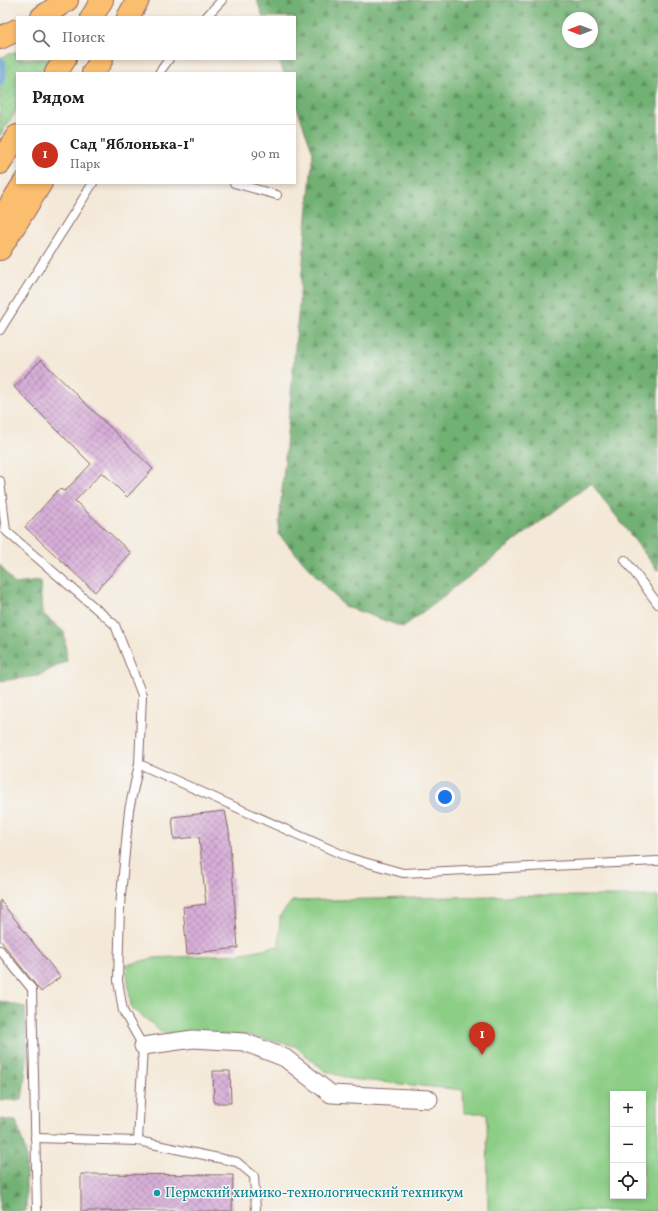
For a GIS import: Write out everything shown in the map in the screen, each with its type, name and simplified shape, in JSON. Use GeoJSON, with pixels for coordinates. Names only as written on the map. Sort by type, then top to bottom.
{"type":"FeatureCollection","features":[{"type":"Feature","properties":{"kind":"main road"},"geometry":{"type":"LineString","coordinates":[[43,16],[67,0]]}},
{"type":"Feature","properties":{"kind":"main road"},"geometry":{"type":"LineString","coordinates":[[93,16],[102,0]]}},
{"type":"Feature","properties":{"kind":"main road"},"geometry":{"type":"LineString","coordinates":[[130,16],[139,0]]}},
{"type":"Feature","properties":{"kind":"main road"},"geometry":{"type":"LineString","coordinates":[[0,38],[16,30]]}},
{"type":"Feature","properties":{"kind":"main road"},"geometry":{"type":"LineString","coordinates":[[57,72],[64,60]]}},
{"type":"Feature","properties":{"kind":"main road"},"geometry":{"type":"LineString","coordinates":[[94,72],[101,60]]}},
{"type":"Feature","properties":{"kind":"main road"},"geometry":{"type":"LineString","coordinates":[[103,72],[109,60]]}},
{"type":"Feature","properties":{"kind":"main road"},"geometry":{"type":"LineString","coordinates":[[0,163],[16,138]]}},
{"type":"Feature","properties":{"kind":"main road"},"geometry":{"type":"LineString","coordinates":[[0,222],[23,184]]}},
{"type":"Feature","properties":{"kind":"main road"},"geometry":{"type":"LineString","coordinates":[[0,249],[40,184]]}},
{"type":"Feature","properties":{"kind":"street"},"geometry":{"type":"LineString","coordinates":[[143,1046],[193,1039],[244,1042],[286,1058],[331,1094],[429,1099]]}},
{"type":"Feature","properties":{"kind":"lane"},"geometry":{"type":"LineString","coordinates":[[207,16],[222,0]]}},
{"type":"Feature","properties":{"kind":"lane"},"geometry":{"type":"LineString","coordinates":[[161,72],[168,60]]}},
{"type":"Feature","properties":{"kind":"lane"},"geometry":{"type":"LineString","coordinates":[[0,330],[92,184]]}},
{"type":"Feature","properties":{"kind":"lane"},"geometry":{"type":"LineString","coordinates":[[238,184],[277,195]]}},
{"type":"Feature","properties":{"kind":"lane"},"geometry":{"type":"LineString","coordinates":[[0,481],[6,531],[115,625],[142,695],[139,764],[129,810],[120,906],[118,981],[123,1011],[143,1046],[138,1141]]}},
{"type":"Feature","properties":{"kind":"lane"},"geometry":{"type":"LineString","coordinates":[[625,560],[658,604]]}},
{"type":"Feature","properties":{"kind":"lane"},"geometry":{"type":"LineString","coordinates":[[139,764],[350,858],[403,873],[658,861]]}},
{"type":"Feature","properties":{"kind":"lane"},"geometry":{"type":"LineString","coordinates":[[0,950],[32,989],[37,1211]]}},
{"type":"Feature","properties":{"kind":"lane"},"geometry":{"type":"LineString","coordinates":[[35,1138],[138,1141],[238,1162],[254,1176],[256,1211]]}},
{"type":"Feature","properties":{"kind":"green space"},"geometry":{"type":"Polygon","coordinates":[[[257,0],[658,0],[658,571],[591,483],[403,627],[344,606],[278,534],[313,152],[296,106],[296,72],[284,72],[278,60],[296,60],[296,16],[263,16],[257,0]]]}},
{"type":"Feature","properties":{"kind":"green space"},"geometry":{"type":"Polygon","coordinates":[[[16,51],[16,60],[49,60],[42,72],[16,72],[16,112],[0,136],[0,58],[16,51]]]}},
{"type":"Feature","properties":{"kind":"green space"},"geometry":{"type":"Polygon","coordinates":[[[0,565],[14,584],[40,581],[42,613],[64,632],[67,661],[38,676],[0,681],[0,565]]]}},
{"type":"Feature","properties":{"kind":"green space"},"geometry":{"type":"Polygon","coordinates":[[[492,896],[658,896],[658,1211],[488,1211],[487,1113],[464,1113],[463,1090],[350,1079],[325,1071],[295,1046],[246,1035],[166,1035],[131,1007],[126,965],[154,958],[237,954],[279,946],[280,916],[292,901],[492,896]]]}},
{"type":"Feature","properties":{"kind":"green space"},"geometry":{"type":"Polygon","coordinates":[[[0,1001],[25,1007],[28,1053],[22,1100],[0,1100],[0,1001]]]}},
{"type":"Feature","properties":{"kind":"green space"},"geometry":{"type":"Polygon","coordinates":[[[0,1119],[16,1121],[26,1153],[26,1211],[0,1211],[0,1119]]]}},
{"type":"Feature","properties":{"kind":"building"},"geometry":{"type":"Polygon","coordinates":[[[41,360],[153,469],[127,497],[102,472],[75,501],[131,553],[95,592],[25,527],[59,489],[65,491],[91,464],[14,387],[41,360]]]}},
{"type":"Feature","properties":{"kind":"building"},"geometry":{"type":"Polygon","coordinates":[[[225,811],[229,831],[238,948],[187,954],[183,907],[206,904],[199,837],[174,839],[172,817],[225,811]]]}},
{"type":"Feature","properties":{"kind":"building"},"geometry":{"type":"Polygon","coordinates":[[[0,900],[60,977],[41,992],[0,940],[0,900]]]}},
{"type":"Feature","properties":{"kind":"building"},"geometry":{"type":"Polygon","coordinates":[[[213,1071],[230,1071],[231,1103],[214,1103],[213,1071]]]}},
{"type":"Feature","properties":{"kind":"building","name":"Пермский химико-технологический техникум"},"geometry":{"type":"Polygon","coordinates":[[[81,1174],[233,1175],[232,1211],[81,1211],[81,1174]]]}},
{"type":"Feature","properties":{"kind":"waterway"},"geometry":{"type":"LineString","coordinates":[[0,83],[4,72],[2,61]]}},
{"type":"Feature","properties":{"kind":"place","name":"Сад \"Яблонька-1\""},"geometry":{"type":"Point","coordinates":[482,1055]}},
{"type":"Feature","properties":{"kind":"place","name":"Пермский химико-технологический техникум"},"geometry":{"type":"Point","coordinates":[157,1193]}}]}
